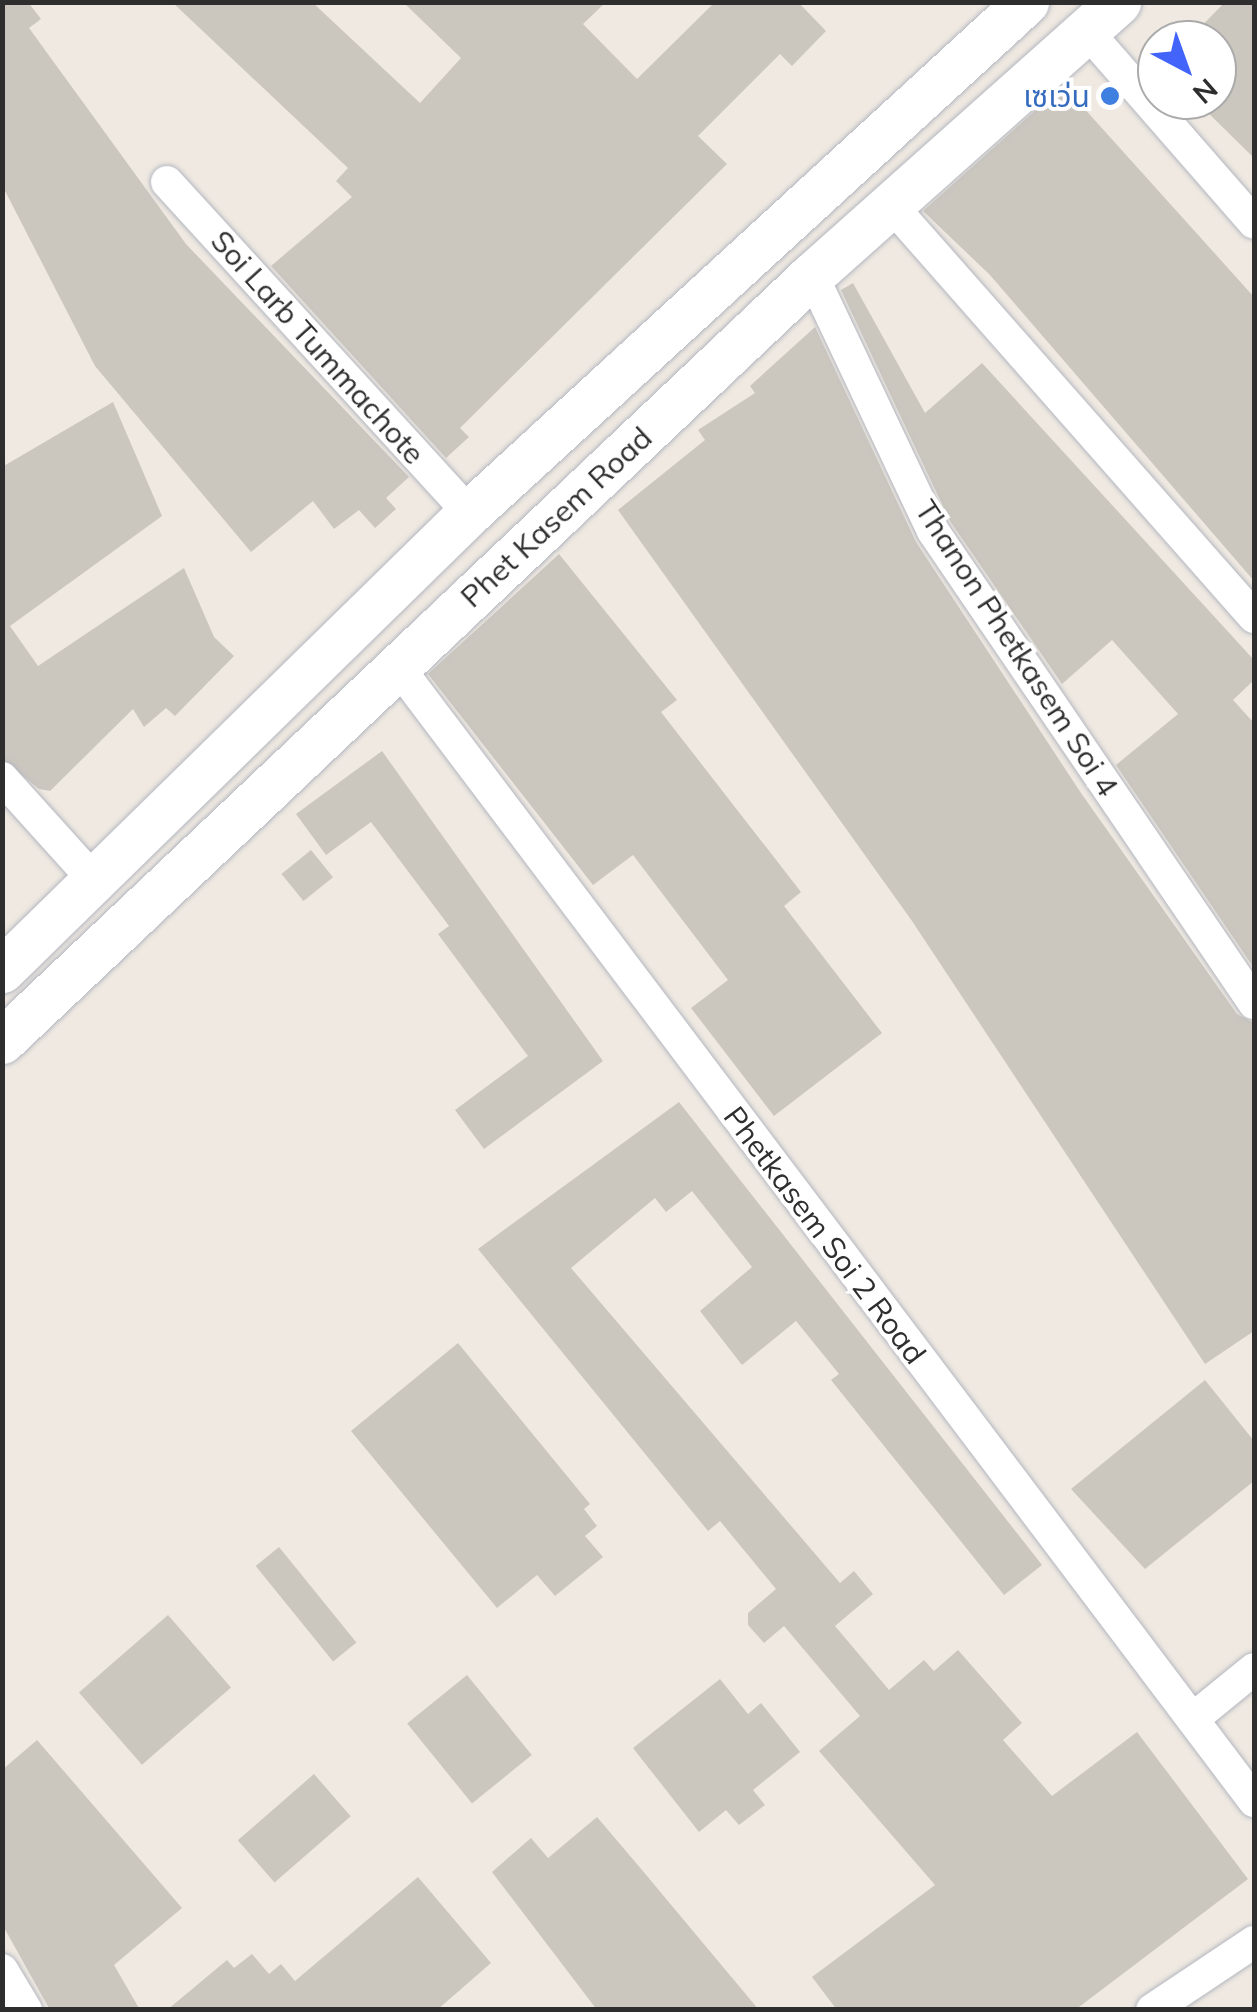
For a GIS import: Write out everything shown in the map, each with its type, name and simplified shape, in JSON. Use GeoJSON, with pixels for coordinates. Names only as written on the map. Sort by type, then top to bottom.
{"type":"FeatureCollection","features":[{"type":"Feature","properties":{"kind":"main road","name":"Phet Kasem Road"},"geometry":{"type":"LineString","coordinates":[[3,969],[470,513],[1026,2]]}},
{"type":"Feature","properties":{"kind":"main road","name":"Phet Kasem Road"},"geometry":{"type":"LineString","coordinates":[[18,1026],[812,275],[1102,16]]}},
{"type":"Feature","properties":{"kind":"main road"},"geometry":{"type":"LineString","coordinates":[[3,969],[18,1026]]}},
{"type":"Feature","properties":{"kind":"street"},"geometry":{"type":"LineString","coordinates":[[1102,16],[1254,223]]}},
{"type":"Feature","properties":{"kind":"street","name":"Soi Larb Tummachote"},"geometry":{"type":"LineString","coordinates":[[167,182],[470,513]]}},
{"type":"Feature","properties":{"kind":"street"},"geometry":{"type":"LineString","coordinates":[[892,205],[1254,618]]}},
{"type":"Feature","properties":{"kind":"street","name":"Thanon Phetkasem Soi 4"},"geometry":{"type":"LineString","coordinates":[[812,275],[933,531],[1254,1004]]}},
{"type":"Feature","properties":{"kind":"street","name":"Phetkasem Soi 2 Road"},"geometry":{"type":"LineString","coordinates":[[398,667],[1254,1802]]}},
{"type":"Feature","properties":{"kind":"street"},"geometry":{"type":"LineString","coordinates":[[2,778],[92,878]]}},
{"type":"Feature","properties":{"kind":"street"},"geometry":{"type":"LineString","coordinates":[[1194,1718],[1254,1668]]}},
{"type":"Feature","properties":{"kind":"street"},"geometry":{"type":"LineString","coordinates":[[1152,2010],[1254,1942]]}},
{"type":"Feature","properties":{"kind":"street"},"geometry":{"type":"LineString","coordinates":[[2,1970],[26,2010]]}},
{"type":"Feature","properties":{"kind":"building"},"geometry":{"type":"Polygon","coordinates":[[[2,2],[28,2],[41,19],[29,28],[186,244],[409,477],[386,498],[396,509],[375,528],[359,510],[334,529],[313,501],[251,552],[95,366],[2,185],[2,2]]]}},
{"type":"Feature","properties":{"kind":"building"},"geometry":{"type":"Polygon","coordinates":[[[172,2],[312,2],[420,103],[461,58],[403,2],[606,2],[583,24],[637,79],[715,2],[798,2],[826,31],[792,66],[780,54],[698,136],[727,164],[460,428],[469,437],[446,458],[271,266],[352,197],[336,181],[348,168],[172,2]]]}},
{"type":"Feature","properties":{"kind":"building"},"geometry":{"type":"Polygon","coordinates":[[[1225,2],[1254,2],[1254,158],[1215,120],[1237,120],[1237,20],[1207,20],[1225,2]]]}},
{"type":"Feature","properties":{"kind":"building"},"geometry":{"type":"Polygon","coordinates":[[[1056,92],[1073,96],[1254,297],[1254,581],[990,275],[923,211],[1056,92]]]}},
{"type":"Feature","properties":{"kind":"building"},"geometry":{"type":"Polygon","coordinates":[[[853,283],[925,413],[982,363],[1254,660],[1254,680],[1233,700],[1254,723],[1254,968],[1116,765],[1178,714],[1112,640],[1062,684],[950,521],[841,290],[853,283]]]}},
{"type":"Feature","properties":{"kind":"building"},"geometry":{"type":"Polygon","coordinates":[[[815,327],[916,542],[1081,793],[1237,1014],[1254,1023],[1254,1331],[1205,1364],[912,921],[618,510],[705,440],[698,430],[755,393],[750,386],[815,327]]]}},
{"type":"Feature","properties":{"kind":"building"},"geometry":{"type":"Polygon","coordinates":[[[113,402],[162,516],[10,626],[38,666],[184,568],[214,637],[234,656],[175,716],[166,708],[144,727],[133,709],[50,791],[39,789],[2,759],[2,467],[113,402]]]}},
{"type":"Feature","properties":{"kind":"building"},"geometry":{"type":"Polygon","coordinates":[[[559,554],[677,700],[661,712],[801,892],[784,906],[882,1033],[774,1116],[691,1008],[728,980],[633,855],[593,885],[428,674],[559,554]]]}},
{"type":"Feature","properties":{"kind":"building"},"geometry":{"type":"Polygon","coordinates":[[[382,751],[603,1061],[484,1149],[455,1110],[528,1056],[438,934],[449,926],[371,822],[326,855],[296,814],[382,751]]]}},
{"type":"Feature","properties":{"kind":"building"},"geometry":{"type":"Polygon","coordinates":[[[311,850],[333,877],[303,901],[281,874],[311,850]]]}},
{"type":"Feature","properties":{"kind":"building"},"geometry":{"type":"Polygon","coordinates":[[[679,1102],[1042,1565],[1004,1595],[831,1380],[839,1374],[796,1321],[742,1365],[700,1311],[752,1267],[692,1191],[666,1212],[655,1198],[571,1268],[840,1583],[854,1571],[873,1594],[835,1626],[889,1690],[924,1660],[934,1671],[958,1650],[1022,1723],[1003,1740],[1052,1796],[1137,1732],[1248,1879],[1075,2010],[837,2010],[812,1977],[935,1885],[819,1751],[860,1716],[784,1626],[764,1643],[748,1625],[748,1613],[776,1589],[720,1521],[708,1531],[478,1249],[679,1102]]]}},
{"type":"Feature","properties":{"kind":"building"},"geometry":{"type":"Polygon","coordinates":[[[458,1343],[590,1504],[584,1509],[597,1526],[585,1536],[603,1557],[555,1596],[537,1575],[497,1608],[351,1431],[458,1343]]]}},
{"type":"Feature","properties":{"kind":"building"},"geometry":{"type":"Polygon","coordinates":[[[1205,1380],[1254,1441],[1254,1481],[1145,1569],[1071,1489],[1205,1380]]]}},
{"type":"Feature","properties":{"kind":"building"},"geometry":{"type":"Polygon","coordinates":[[[279,1547],[356,1643],[333,1661],[256,1566],[279,1547]]]}},
{"type":"Feature","properties":{"kind":"building"},"geometry":{"type":"Polygon","coordinates":[[[168,1615],[231,1687],[142,1765],[79,1692],[168,1615]]]}},
{"type":"Feature","properties":{"kind":"building"},"geometry":{"type":"Polygon","coordinates":[[[467,1675],[532,1755],[472,1804],[407,1723],[467,1675]]]}},
{"type":"Feature","properties":{"kind":"building"},"geometry":{"type":"Polygon","coordinates":[[[720,1679],[748,1714],[761,1703],[800,1752],[753,1790],[765,1805],[739,1825],[726,1810],[699,1832],[633,1748],[720,1679]]]}},
{"type":"Feature","properties":{"kind":"building"},"geometry":{"type":"Polygon","coordinates":[[[37,1740],[182,1908],[114,1965],[140,2010],[50,2010],[2,1924],[2,1770],[37,1740]]]}},
{"type":"Feature","properties":{"kind":"building"},"geometry":{"type":"Polygon","coordinates":[[[314,1774],[351,1816],[275,1883],[238,1840],[314,1774]]]}},
{"type":"Feature","properties":{"kind":"building"},"geometry":{"type":"Polygon","coordinates":[[[597,1817],[759,2010],[597,2010],[492,1872],[531,1838],[548,1858],[597,1817]]]}},
{"type":"Feature","properties":{"kind":"building"},"geometry":{"type":"Polygon","coordinates":[[[418,1877],[491,1963],[437,2010],[167,2010],[227,1960],[234,1968],[252,1954],[269,1974],[281,1964],[295,1981],[418,1877]]]}},
{"type":"Feature","properties":{"kind":"place","name":"เซเว่น"},"geometry":{"type":"Point","coordinates":[1110,96]}}]}
